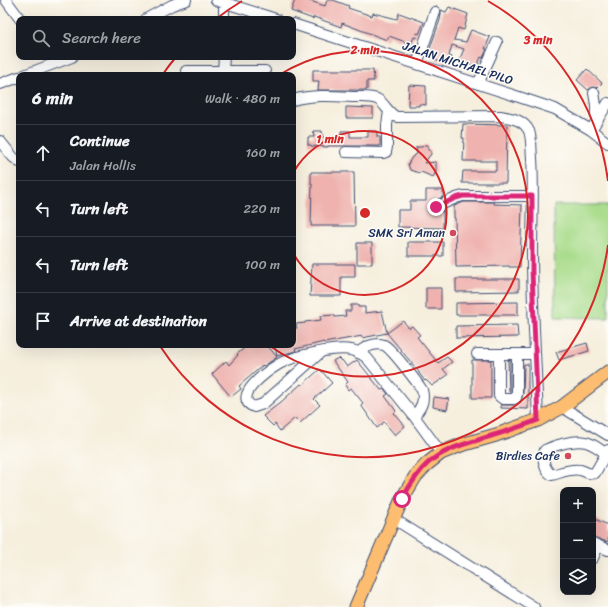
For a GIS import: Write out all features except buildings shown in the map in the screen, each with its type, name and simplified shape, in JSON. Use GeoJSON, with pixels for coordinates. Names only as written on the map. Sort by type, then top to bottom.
{"type":"FeatureCollection","features":[{"type":"Feature","properties":{"kind":"main road"},"geometry":{"type":"LineString","coordinates":[[356,607],[402,499],[415,477],[427,464],[441,453],[461,445],[538,420],[562,407],[608,372]]}},
{"type":"Feature","properties":{"kind":"street"},"geometry":{"type":"LineString","coordinates":[[6,0],[18,16]]}},
{"type":"Feature","properties":{"kind":"street"},"geometry":{"type":"LineString","coordinates":[[152,16],[172,5],[186,0]]}},
{"type":"Feature","properties":{"kind":"street"},"geometry":{"type":"LineString","coordinates":[[224,16],[223,2],[267,16]]}},
{"type":"Feature","properties":{"kind":"street"},"geometry":{"type":"LineString","coordinates":[[417,64],[435,12]]}},
{"type":"Feature","properties":{"kind":"street","name":"JALAN MICHAEL PILO"},"geometry":{"type":"LineString","coordinates":[[296,25],[555,110],[591,130],[608,142]]}},
{"type":"Feature","properties":{"kind":"street"},"geometry":{"type":"LineString","coordinates":[[478,84],[497,42]]}},
{"type":"Feature","properties":{"kind":"street"},"geometry":{"type":"LineString","coordinates":[[31,72],[61,60]]}},
{"type":"Feature","properties":{"kind":"street"},"geometry":{"type":"LineString","coordinates":[[223,70],[224,60]]}},
{"type":"Feature","properties":{"kind":"street"},"geometry":{"type":"LineString","coordinates":[[186,71],[265,70]]}},
{"type":"Feature","properties":{"kind":"street"},"geometry":{"type":"LineString","coordinates":[[0,84],[16,78]]}},
{"type":"Feature","properties":{"kind":"street"},"geometry":{"type":"LineString","coordinates":[[594,93],[596,121]]}},
{"type":"Feature","properties":{"kind":"street"},"geometry":{"type":"LineString","coordinates":[[296,99],[330,96],[369,97],[379,100],[395,116],[403,118],[501,116],[511,118],[526,125],[531,140],[532,271],[538,420]]}},
{"type":"Feature","properties":{"kind":"street"},"geometry":{"type":"LineString","coordinates":[[591,130],[608,103]]}},
{"type":"Feature","properties":{"kind":"street"},"geometry":{"type":"LineString","coordinates":[[346,152],[386,152],[389,111]]}},
{"type":"Feature","properties":{"kind":"street"},"geometry":{"type":"LineString","coordinates":[[0,141],[16,156]]}},
{"type":"Feature","properties":{"kind":"street"},"geometry":{"type":"LineString","coordinates":[[436,207],[463,196],[532,196]]}},
{"type":"Feature","properties":{"kind":"street"},"geometry":{"type":"LineString","coordinates":[[358,352],[378,344],[386,346],[394,355],[418,383],[422,390],[422,405],[414,416]]}},
{"type":"Feature","properties":{"kind":"street"},"geometry":{"type":"LineString","coordinates":[[321,352],[263,404],[254,407],[250,406],[247,402],[246,399],[248,391],[252,385],[280,364],[289,360],[321,352],[350,350],[358,352],[367,358],[414,416],[441,453]]}},
{"type":"Feature","properties":{"kind":"street"},"geometry":{"type":"LineString","coordinates":[[477,354],[536,354]]}},
{"type":"Feature","properties":{"kind":"street"},"geometry":{"type":"LineString","coordinates":[[498,354],[499,396],[502,399],[514,399],[516,398],[517,394],[517,354]]}},
{"type":"Feature","properties":{"kind":"street"},"geometry":{"type":"LineString","coordinates":[[562,407],[608,435]]}},
{"type":"Feature","properties":{"kind":"street"},"geometry":{"type":"LineString","coordinates":[[574,442],[586,442],[607,452],[595,473],[590,474],[580,470],[569,470],[552,475],[549,473],[543,461],[545,450],[574,442]]}},
{"type":"Feature","properties":{"kind":"street"},"geometry":{"type":"LineString","coordinates":[[394,519],[534,607]]}},
{"type":"Feature","properties":{"kind":"street"},"geometry":{"type":"LineString","coordinates":[[596,544],[608,550]]}},
{"type":"Feature","properties":{"kind":"green space"},"geometry":{"type":"Polygon","coordinates":[[[554,205],[608,205],[608,318],[555,317],[554,205]]]}},
{"type":"Feature","properties":{"kind":"place","name":"SMK Sri Aman"},"geometry":{"type":"Point","coordinates":[453,233]}},
{"type":"Feature","properties":{"kind":"place","name":"Birdies Cafe"},"geometry":{"type":"Point","coordinates":[568,456]}},
{"type":"Feature","properties":{"kind":"route"},"geometry":{"type":"LineString","coordinates":[[402,499],[415,477],[427,464],[441,453],[538,420],[532,271],[532,196],[463,196],[436,207]]}}]}
